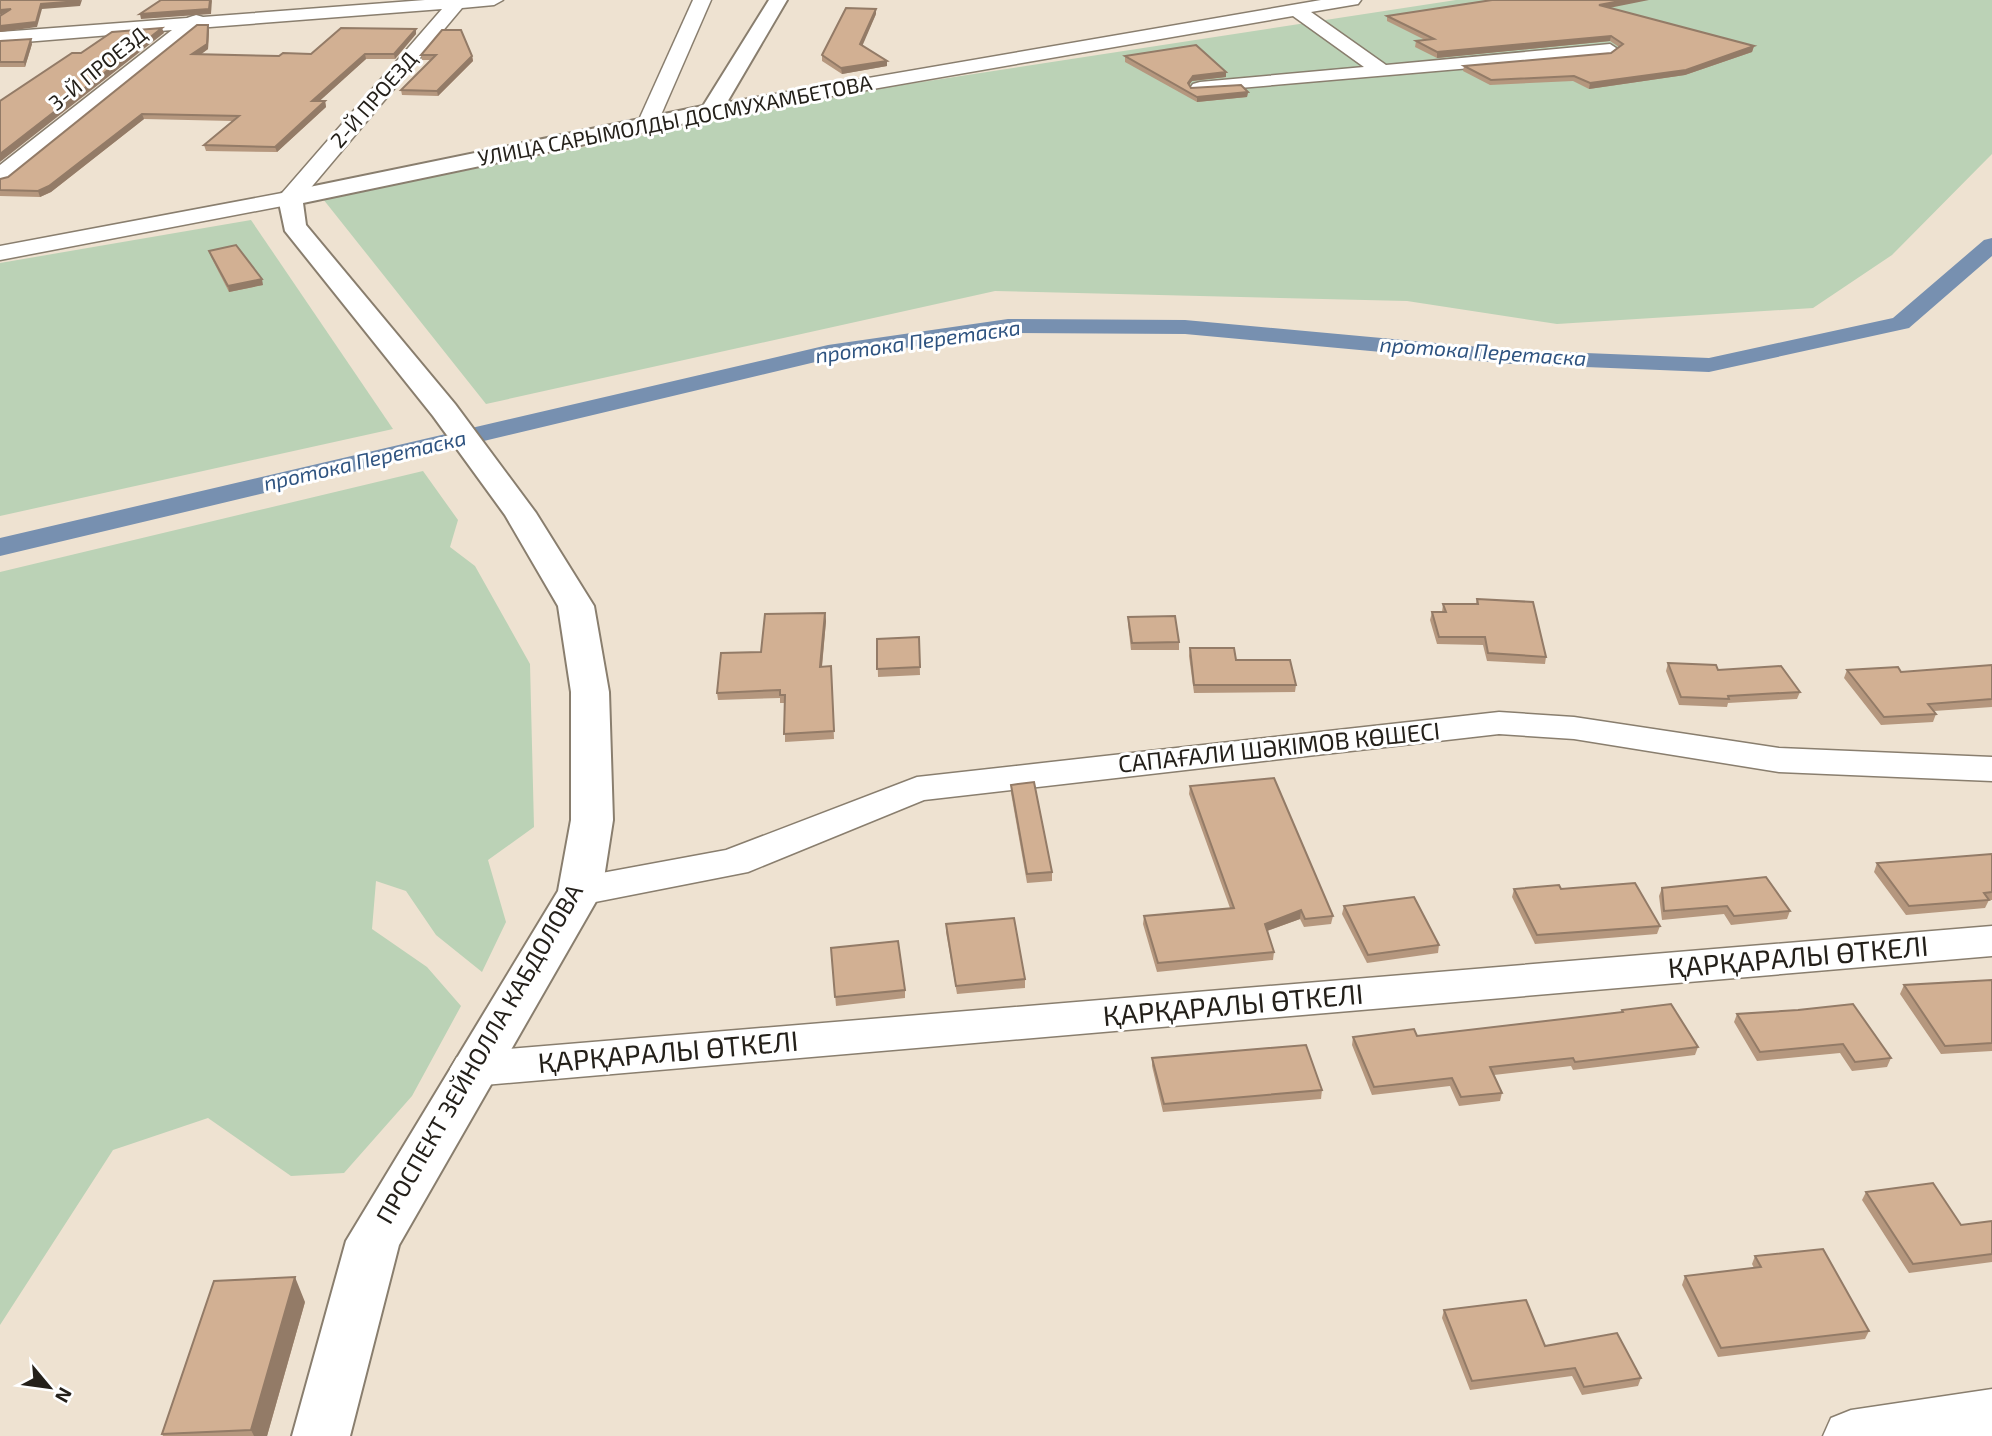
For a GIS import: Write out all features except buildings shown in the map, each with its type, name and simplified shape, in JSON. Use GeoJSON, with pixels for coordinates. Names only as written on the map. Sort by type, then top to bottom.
{"type":"FeatureCollection","features":[{"type":"Feature","properties":{"kind":"main road"},"geometry":{"type":"LineString","coordinates":[[711,111],[778,0]]}},
{"type":"Feature","properties":{"kind":"main road","name":"УЛИЦА САРЫМОЛДЫ ДОСМУХАМБЕТОВА"},"geometry":{"type":"LineString","coordinates":[[290,198],[711,111]]}},
{"type":"Feature","properties":{"kind":"main road","name":"ПРОСПЕКТ ЗЕЙНОЛЛА КАБДОЛОВА"},"geometry":{"type":"LineString","coordinates":[[290,198],[294,226],[444,410],[520,513],[576,606],[590,692],[592,820],[580,891],[373,1241],[321,1436]]}},
{"type":"Feature","properties":{"kind":"street","name":"3-Й ПРОЕЗД"},"geometry":{"type":"LineString","coordinates":[[0,176],[192,23],[225,0]]}},
{"type":"Feature","properties":{"kind":"street"},"geometry":{"type":"LineString","coordinates":[[0,38],[494,0]]}},
{"type":"Feature","properties":{"kind":"street"},"geometry":{"type":"LineString","coordinates":[[647,124],[702,0]]}},
{"type":"Feature","properties":{"kind":"street"},"geometry":{"type":"LineString","coordinates":[[1249,0],[1274,13]]}},
{"type":"Feature","properties":{"kind":"street","name":"УЛИЦА САРЫМОЛДЫ ДОСМУХАМБЕТОВА"},"geometry":{"type":"LineString","coordinates":[[711,111],[1352,0]]}},
{"type":"Feature","properties":{"kind":"street","name":"2-Й ПРОЕЗД"},"geometry":{"type":"LineString","coordinates":[[290,198],[457,3]]}},
{"type":"Feature","properties":{"kind":"street"},"geometry":{"type":"LineString","coordinates":[[1295,9],[1382,71]]}},
{"type":"Feature","properties":{"kind":"street"},"geometry":{"type":"LineString","coordinates":[[1200,88],[1610,50]]}},
{"type":"Feature","properties":{"kind":"street","name":"УЛИЦА САРЫМОЛДЫ ДОСМУХАМБЕТОВА"},"geometry":{"type":"LineString","coordinates":[[0,253],[290,198]]}},
{"type":"Feature","properties":{"kind":"street","name":"САПАҒАЛИ ШӘКІМОВ КӨШЕСІ"},"geometry":{"type":"LineString","coordinates":[[580,891],[734,862],[917,789],[1500,723],[1574,728],[1779,760],[1992,769]]}},
{"type":"Feature","properties":{"kind":"street","name":"ҚАРҚАРАЛЫ ӨТКЕЛІ"},"geometry":{"type":"LineString","coordinates":[[473,1069],[1992,941]]}},
{"type":"Feature","properties":{"kind":"street"},"geometry":{"type":"LineString","coordinates":[[1851,1436],[1992,1414]]}},
{"type":"Feature","properties":{"kind":"green space"},"geometry":{"type":"Polygon","coordinates":[[[1456,0],[1992,0],[1992,154],[1892,255],[1813,308],[1557,324],[1407,301],[995,291],[486,404],[323,199],[876,89],[1456,0]]]}},
{"type":"Feature","properties":{"kind":"green space"},"geometry":{"type":"Polygon","coordinates":[[[251,220],[393,429],[0,516],[0,263],[251,220]]]}},
{"type":"Feature","properties":{"kind":"green space"},"geometry":{"type":"Polygon","coordinates":[[[423,471],[458,520],[450,547],[475,566],[530,664],[534,827],[488,860],[506,922],[482,972],[436,935],[406,891],[376,881],[372,929],[427,967],[461,1006],[412,1096],[344,1173],[291,1176],[208,1118],[113,1150],[0,1325],[0,572],[423,471]]]}},
{"type":"Feature","properties":{"kind":"waterway","name":"протока Перетаска"},"geometry":{"type":"LineString","coordinates":[[0,547],[828,352],[1008,326],[1185,327],[1512,357],[1709,365],[1901,323],[1992,245]]}}]}
